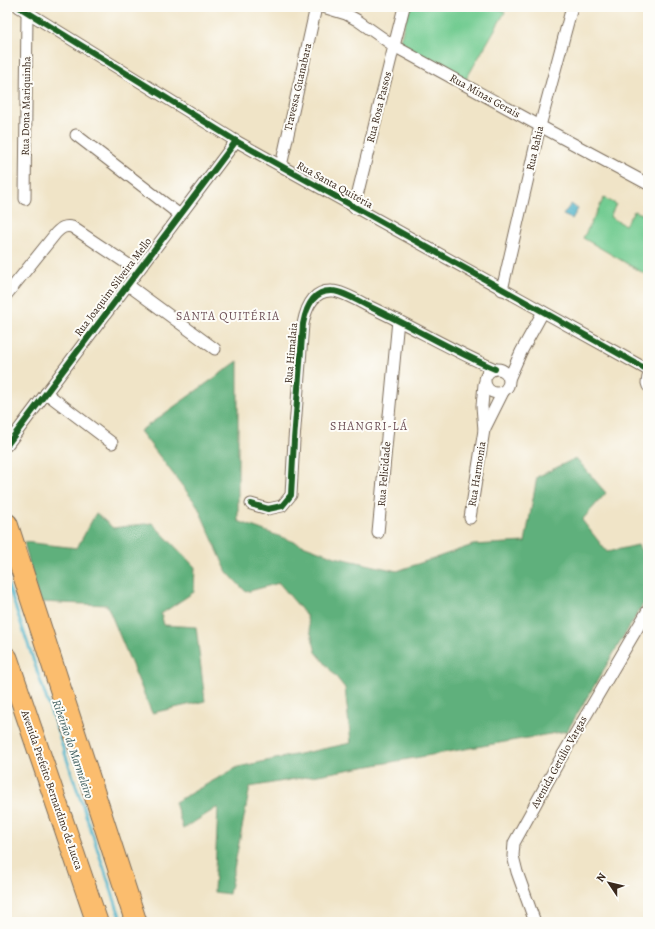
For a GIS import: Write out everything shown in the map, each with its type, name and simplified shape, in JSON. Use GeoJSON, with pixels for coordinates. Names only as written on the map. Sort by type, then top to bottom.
{"type":"FeatureCollection","features":[{"type":"Feature","properties":{"kind":"highway"},"geometry":{"type":"LineString","coordinates":[[7,524],[136,922]]}},
{"type":"Feature","properties":{"kind":"highway","name":"Avenida Prefeito Bernardino de Lucca"},"geometry":{"type":"LineString","coordinates":[[7,658],[97,922]]}},
{"type":"Feature","properties":{"kind":"street","name":"Travessa Guanabara"},"geometry":{"type":"LineString","coordinates":[[281,166],[316,7]]}},
{"type":"Feature","properties":{"kind":"street","name":"Rua Minas Gerais"},"geometry":{"type":"LineString","coordinates":[[323,7],[346,14],[394,46],[648,184]]}},
{"type":"Feature","properties":{"kind":"street","name":"Rua Rosa Passos"},"geometry":{"type":"LineString","coordinates":[[354,208],[404,7]]}},
{"type":"Feature","properties":{"kind":"street","name":"Rua Bahia"},"geometry":{"type":"LineString","coordinates":[[502,290],[540,126],[572,7]]}},
{"type":"Feature","properties":{"kind":"street","name":"Rua Santa Quitéria"},"geometry":{"type":"LineString","coordinates":[[23,10],[236,141],[354,208],[648,370]]}},
{"type":"Feature","properties":{"kind":"street","name":"Rua Dona Mariquinha"},"geometry":{"type":"LineString","coordinates":[[23,10],[25,199]]}},
{"type":"Feature","properties":{"kind":"street"},"geometry":{"type":"LineString","coordinates":[[76,135],[180,215]]}},
{"type":"Feature","properties":{"kind":"street","name":"Rua Joaquim Silveira Mello"},"geometry":{"type":"LineString","coordinates":[[7,445],[236,141]]}},
{"type":"Feature","properties":{"kind":"street"},"geometry":{"type":"LineString","coordinates":[[7,294],[56,233],[67,226],[72,227],[138,271]]}},
{"type":"Feature","properties":{"kind":"street"},"geometry":{"type":"LineString","coordinates":[[128,285],[215,349]]}},
{"type":"Feature","properties":{"kind":"street","name":"Rua Himalaia"},"geometry":{"type":"LineString","coordinates":[[251,504],[268,509],[282,506],[291,495],[303,324],[305,312],[311,300],[320,293],[333,291],[398,320],[474,360],[498,369]]}},
{"type":"Feature","properties":{"kind":"street"},"geometry":{"type":"LineString","coordinates":[[509,379],[521,352],[543,312]]}},
{"type":"Feature","properties":{"kind":"street","name":"Rua Felicidade"},"geometry":{"type":"LineString","coordinates":[[378,533],[398,320]]}},
{"type":"Feature","properties":{"kind":"street"},"geometry":{"type":"LineString","coordinates":[[498,369],[507,373],[509,385],[503,392],[493,393],[488,389],[485,380],[489,372],[498,369],[521,352]]}},
{"type":"Feature","properties":{"kind":"street","name":"Rua Himalaia"},"geometry":{"type":"LineString","coordinates":[[474,360],[485,380]]}},
{"type":"Feature","properties":{"kind":"street"},"geometry":{"type":"LineString","coordinates":[[648,377],[648,386]]}},
{"type":"Feature","properties":{"kind":"street","name":"Rua Harmonia"},"geometry":{"type":"LineString","coordinates":[[470,518],[484,430],[482,406],[485,380]]}},
{"type":"Feature","properties":{"kind":"street","name":"Rua Harmonia"},"geometry":{"type":"LineString","coordinates":[[484,430],[503,392]]}},
{"type":"Feature","properties":{"kind":"street"},"geometry":{"type":"LineString","coordinates":[[46,394],[112,443]]}},
{"type":"Feature","properties":{"kind":"street","name":"Avenida Getúlio Vargas"},"geometry":{"type":"LineString","coordinates":[[535,922],[517,872],[513,856],[514,843],[561,757],[648,610]]}},
{"type":"Feature","properties":{"kind":"green space"},"geometry":{"type":"Polygon","coordinates":[[[409,7],[497,7],[505,12],[465,81],[399,44],[409,7]]]}},
{"type":"Feature","properties":{"kind":"green space"},"geometry":{"type":"Polygon","coordinates":[[[604,198],[616,204],[610,217],[625,225],[634,211],[648,216],[648,268],[645,274],[583,238],[604,198]]]}},
{"type":"Feature","properties":{"kind":"green space"},"geometry":{"type":"Polygon","coordinates":[[[238,361],[238,521],[335,557],[397,571],[473,545],[525,542],[537,477],[576,458],[606,493],[582,520],[607,552],[638,545],[648,562],[648,596],[567,731],[250,787],[229,894],[214,892],[218,807],[183,829],[175,802],[238,767],[351,743],[345,688],[316,652],[306,615],[279,583],[246,592],[227,572],[197,505],[140,431],[238,361]]]}},
{"type":"Feature","properties":{"kind":"green space"},"geometry":{"type":"Polygon","coordinates":[[[96,513],[113,528],[152,523],[195,567],[194,592],[161,614],[164,625],[196,627],[205,701],[152,713],[107,605],[39,602],[24,542],[77,548],[96,513]]]}},
{"type":"Feature","properties":{"kind":"water"},"geometry":{"type":"Polygon","coordinates":[[[571,204],[578,209],[572,219],[563,215],[571,204]]]}},
{"type":"Feature","properties":{"kind":"waterway","name":"Ribeirão do Marmeleiro"},"geometry":{"type":"LineString","coordinates":[[7,582],[122,922]]}},
{"type":"Feature","properties":{"kind":"cycle path"},"geometry":{"type":"LineString","coordinates":[[19,7],[236,141],[648,370]]}},
{"type":"Feature","properties":{"kind":"cycle path"},"geometry":{"type":"LineString","coordinates":[[7,445],[236,141]]}},
{"type":"Feature","properties":{"kind":"cycle path"},"geometry":{"type":"LineString","coordinates":[[251,504],[268,509],[282,506],[291,495],[303,324],[308,306],[320,293],[332,291],[349,296],[462,354],[495,369]]}},
{"type":"Feature","properties":{"kind":"district","name":"SANTA QUITÉRIA"},"geometry":{"type":"Point","coordinates":[228,316]}},
{"type":"Feature","properties":{"kind":"district","name":"SHANGRI-LÁ"},"geometry":{"type":"Point","coordinates":[369,426]}}]}
